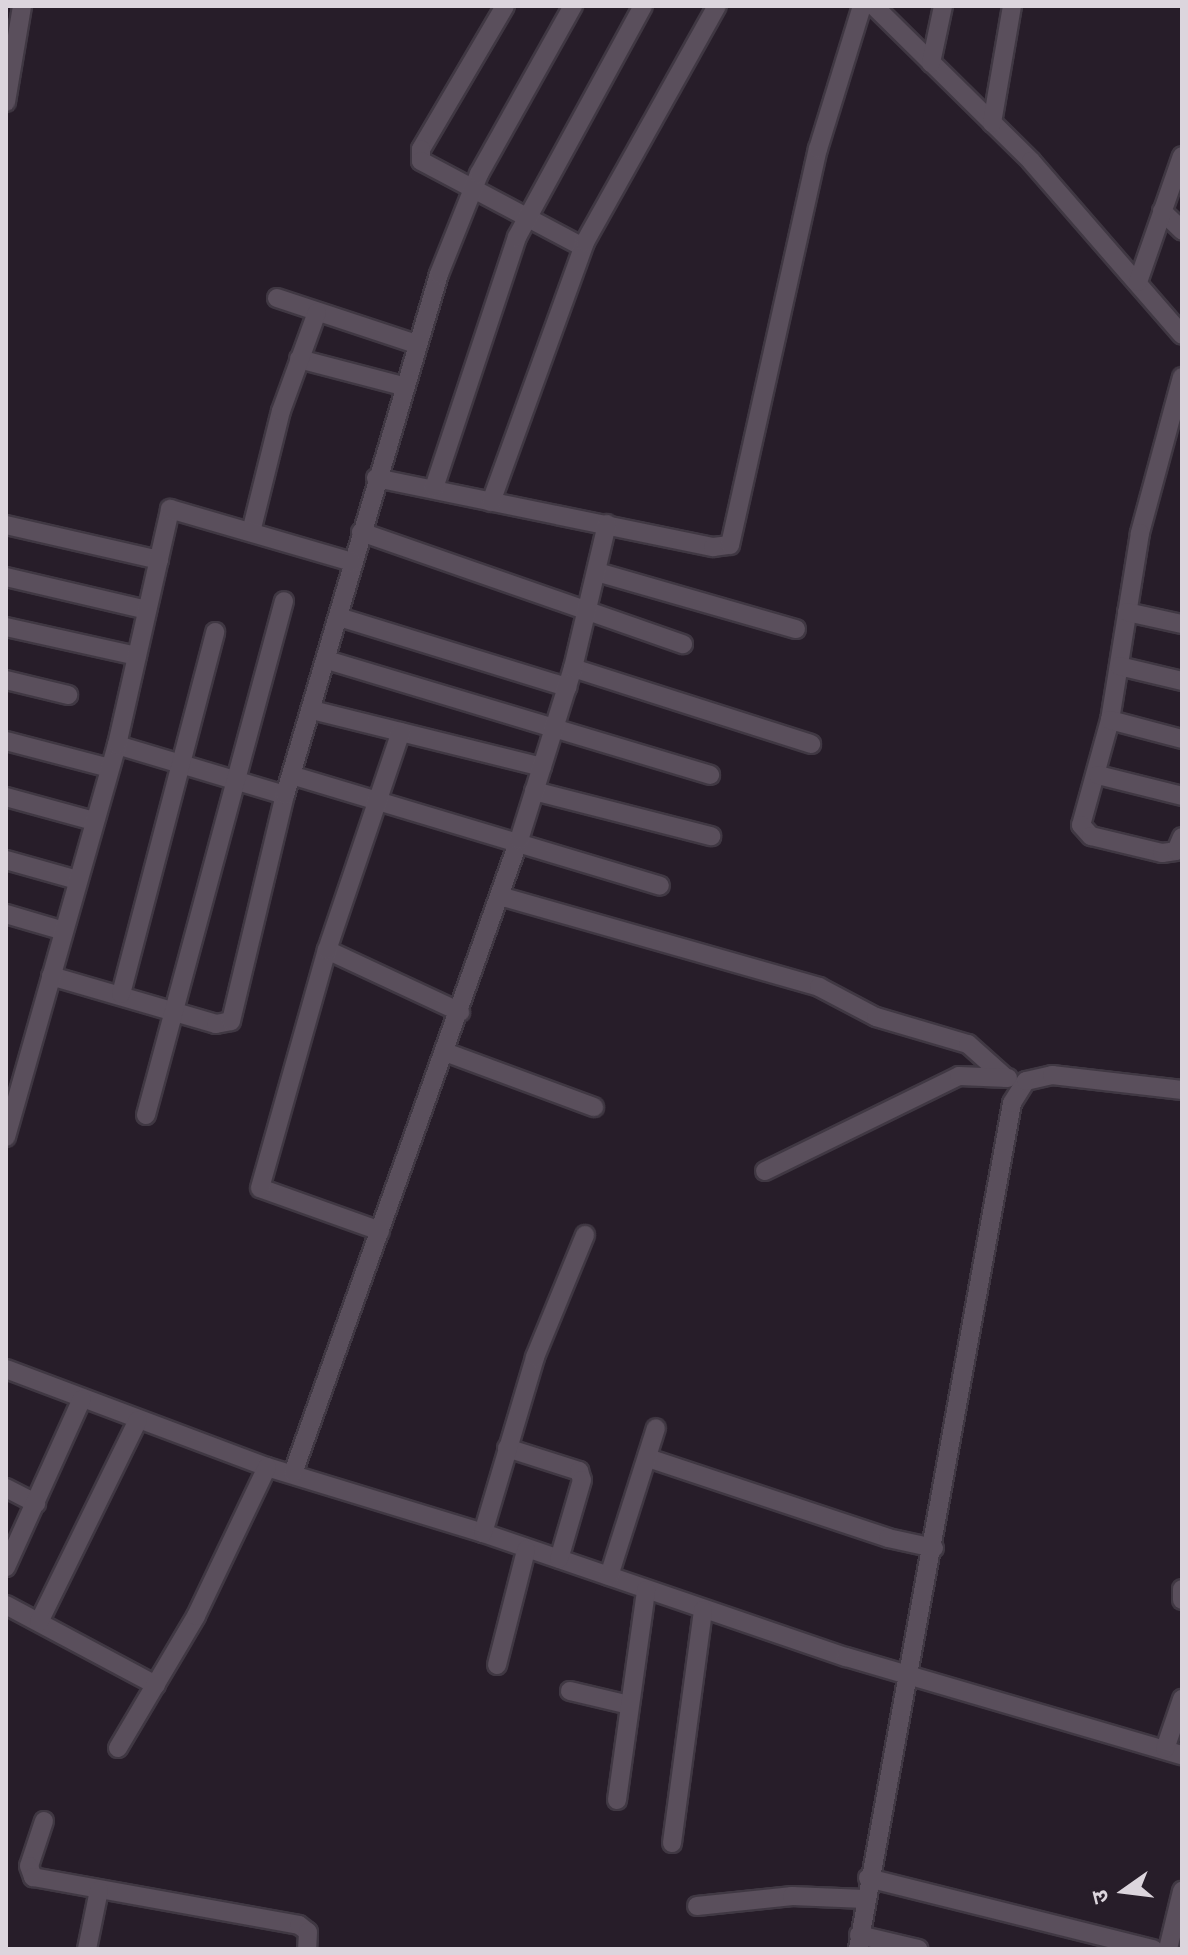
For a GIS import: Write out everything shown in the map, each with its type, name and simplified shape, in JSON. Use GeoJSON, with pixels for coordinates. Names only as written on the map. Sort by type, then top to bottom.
{"type":"FeatureCollection","features":[{"type":"Feature","properties":{"kind":"street"},"geometry":{"type":"LineString","coordinates":[[6,102],[22,6]]}},
{"type":"Feature","properties":{"kind":"street"},"geometry":{"type":"LineString","coordinates":[[505,6],[421,149],[421,161],[583,247]]}},
{"type":"Feature","properties":{"kind":"street"},"geometry":{"type":"LineString","coordinates":[[51,976],[216,1024],[231,1021],[285,795],[327,660],[352,562],[416,344],[472,188],[573,6]]}},
{"type":"Feature","properties":{"kind":"street"},"geometry":{"type":"LineString","coordinates":[[434,488],[528,216],[643,6]]}},
{"type":"Feature","properties":{"kind":"street"},"geometry":{"type":"LineString","coordinates":[[491,502],[583,247],[717,6]]}},
{"type":"Feature","properties":{"kind":"street"},"geometry":{"type":"LineString","coordinates":[[376,478],[713,547],[730,545],[818,149],[862,6]]}},
{"type":"Feature","properties":{"kind":"street"},"geometry":{"type":"LineString","coordinates":[[874,6],[992,123],[1138,282],[1182,335]]}},
{"type":"Feature","properties":{"kind":"street"},"geometry":{"type":"LineString","coordinates":[[931,63],[943,6]]}},
{"type":"Feature","properties":{"kind":"street"},"geometry":{"type":"LineString","coordinates":[[992,123],[1012,6]]}},
{"type":"Feature","properties":{"kind":"street"},"geometry":{"type":"LineString","coordinates":[[1138,282],[1182,156]]}},
{"type":"Feature","properties":{"kind":"street"},"geometry":{"type":"LineString","coordinates":[[1162,211],[1182,230]]}},
{"type":"Feature","properties":{"kind":"street"},"geometry":{"type":"LineString","coordinates":[[277,298],[416,344]]}},
{"type":"Feature","properties":{"kind":"street"},"geometry":{"type":"LineString","coordinates":[[251,532],[299,359],[317,312]]}},
{"type":"Feature","properties":{"kind":"street"},"geometry":{"type":"LineString","coordinates":[[299,359],[403,386]]}},
{"type":"Feature","properties":{"kind":"street"},"geometry":{"type":"LineString","coordinates":[[1182,377],[1140,533],[1110,720],[1098,775],[1081,818],[1083,831],[1162,853],[1176,851],[1182,837]]}},
{"type":"Feature","properties":{"kind":"street"},"geometry":{"type":"LineString","coordinates":[[6,1137],[117,745],[170,509],[352,562]]}},
{"type":"Feature","properties":{"kind":"street"},"geometry":{"type":"LineString","coordinates":[[293,1473],[519,840],[573,668],[607,524]]}},
{"type":"Feature","properties":{"kind":"street"},"geometry":{"type":"LineString","coordinates":[[6,525],[159,560]]}},
{"type":"Feature","properties":{"kind":"street"},"geometry":{"type":"LineString","coordinates":[[361,532],[683,644]]}},
{"type":"Feature","properties":{"kind":"street"},"geometry":{"type":"LineString","coordinates":[[597,572],[796,629]]}},
{"type":"Feature","properties":{"kind":"street"},"geometry":{"type":"LineString","coordinates":[[6,577],[147,610]]}},
{"type":"Feature","properties":{"kind":"street"},"geometry":{"type":"LineString","coordinates":[[146,1115],[177,1011],[284,601]]}},
{"type":"Feature","properties":{"kind":"street"},"geometry":{"type":"LineString","coordinates":[[1127,612],[1182,624]]}},
{"type":"Feature","properties":{"kind":"street"},"geometry":{"type":"LineString","coordinates":[[339,617],[567,687]]}},
{"type":"Feature","properties":{"kind":"street"},"geometry":{"type":"LineString","coordinates":[[6,627],[137,656]]}},
{"type":"Feature","properties":{"kind":"street"},"geometry":{"type":"LineString","coordinates":[[121,994],[215,632]]}},
{"type":"Feature","properties":{"kind":"street"},"geometry":{"type":"LineString","coordinates":[[327,660],[553,731],[710,775]]}},
{"type":"Feature","properties":{"kind":"street"},"geometry":{"type":"LineString","coordinates":[[1119,666],[1182,681]]}},
{"type":"Feature","properties":{"kind":"street"},"geometry":{"type":"LineString","coordinates":[[573,668],[811,744]]}},
{"type":"Feature","properties":{"kind":"street"},"geometry":{"type":"LineString","coordinates":[[6,680],[68,695]]}},
{"type":"Feature","properties":{"kind":"street"},"geometry":{"type":"LineString","coordinates":[[312,710],[542,767]]}},
{"type":"Feature","properties":{"kind":"street"},"geometry":{"type":"LineString","coordinates":[[1110,720],[1182,739]]}},
{"type":"Feature","properties":{"kind":"street"},"geometry":{"type":"LineString","coordinates":[[380,1231],[260,1188],[327,950],[375,799],[401,732]]}},
{"type":"Feature","properties":{"kind":"street"},"geometry":{"type":"LineString","coordinates":[[6,741],[110,768]]}},
{"type":"Feature","properties":{"kind":"street"},"geometry":{"type":"LineString","coordinates":[[117,745],[285,795]]}},
{"type":"Feature","properties":{"kind":"street"},"geometry":{"type":"LineString","coordinates":[[291,775],[519,840],[660,886]]}},
{"type":"Feature","properties":{"kind":"street"},"geometry":{"type":"LineString","coordinates":[[1098,775],[1182,796]]}},
{"type":"Feature","properties":{"kind":"street"},"geometry":{"type":"LineString","coordinates":[[534,791],[711,836]]}},
{"type":"Feature","properties":{"kind":"street"},"geometry":{"type":"LineString","coordinates":[[6,797],[94,821]]}},
{"type":"Feature","properties":{"kind":"street"},"geometry":{"type":"LineString","coordinates":[[6,860],[77,880]]}},
{"type":"Feature","properties":{"kind":"street"},"geometry":{"type":"LineString","coordinates":[[500,896],[819,987],[876,1017],[968,1044],[1006,1078]]}},
{"type":"Feature","properties":{"kind":"street"},"geometry":{"type":"LineString","coordinates":[[6,914],[64,931]]}},
{"type":"Feature","properties":{"kind":"street"},"geometry":{"type":"LineString","coordinates":[[327,950],[460,1012]]}},
{"type":"Feature","properties":{"kind":"street"},"geometry":{"type":"LineString","coordinates":[[445,1052],[594,1107]]}},
{"type":"Feature","properties":{"kind":"street"},"geometry":{"type":"LineString","coordinates":[[765,1171],[959,1076],[1026,1081],[1052,1075],[1182,1090]]}},
{"type":"Feature","properties":{"kind":"street"},"geometry":{"type":"LineString","coordinates":[[918,1949],[858,1942],[894,1727],[909,1675],[934,1548],[999,1152],[1012,1103],[1026,1081]]}},
{"type":"Feature","properties":{"kind":"street"},"geometry":{"type":"LineString","coordinates":[[483,1533],[535,1357],[585,1235]]}},
{"type":"Feature","properties":{"kind":"street"},"geometry":{"type":"LineString","coordinates":[[6,1369],[267,1467],[483,1533],[703,1610],[909,1675],[1174,1752],[1182,1699]]}},
{"type":"Feature","properties":{"kind":"street"},"geometry":{"type":"LineString","coordinates":[[6,1567],[82,1399]]}},
{"type":"Feature","properties":{"kind":"street"},"geometry":{"type":"LineString","coordinates":[[39,1622],[138,1420]]}},
{"type":"Feature","properties":{"kind":"street"},"geometry":{"type":"LineString","coordinates":[[609,1576],[656,1428]]}},
{"type":"Feature","properties":{"kind":"street"},"geometry":{"type":"LineString","coordinates":[[507,1448],[579,1471],[582,1480],[559,1559]]}},
{"type":"Feature","properties":{"kind":"street"},"geometry":{"type":"LineString","coordinates":[[648,1458],[888,1538],[934,1548]]}},
{"type":"Feature","properties":{"kind":"street"},"geometry":{"type":"LineString","coordinates":[[118,1748],[196,1616],[267,1467]]}},
{"type":"Feature","properties":{"kind":"street"},"geometry":{"type":"LineString","coordinates":[[6,1488],[36,1503]]}},
{"type":"Feature","properties":{"kind":"street"},"geometry":{"type":"LineString","coordinates":[[497,1665],[526,1550]]}},
{"type":"Feature","properties":{"kind":"street"},"geometry":{"type":"LineString","coordinates":[[1182,1589],[1182,1600]]}},
{"type":"Feature","properties":{"kind":"street"},"geometry":{"type":"LineString","coordinates":[[617,1800],[646,1590]]}},
{"type":"Feature","properties":{"kind":"street"},"geometry":{"type":"LineString","coordinates":[[6,1605],[156,1685]]}},
{"type":"Feature","properties":{"kind":"street"},"geometry":{"type":"LineString","coordinates":[[672,1843],[703,1610]]}},
{"type":"Feature","properties":{"kind":"street"},"geometry":{"type":"LineString","coordinates":[[570,1691],[629,1705]]}},
{"type":"Feature","properties":{"kind":"street"},"geometry":{"type":"LineString","coordinates":[[44,1821],[29,1866],[33,1877],[299,1925],[308,1932],[307,1949]]}},
{"type":"Feature","properties":{"kind":"street"},"geometry":{"type":"LineString","coordinates":[[868,1878],[1153,1949]]}},
{"type":"Feature","properties":{"kind":"street"},"geometry":{"type":"LineString","coordinates":[[87,1949],[99,1890]]}},
{"type":"Feature","properties":{"kind":"street"},"geometry":{"type":"LineString","coordinates":[[1168,1949],[1180,1917],[1182,1893]]}},
{"type":"Feature","properties":{"kind":"street"},"geometry":{"type":"LineString","coordinates":[[697,1906],[792,1896],[865,1899]]}}]}
